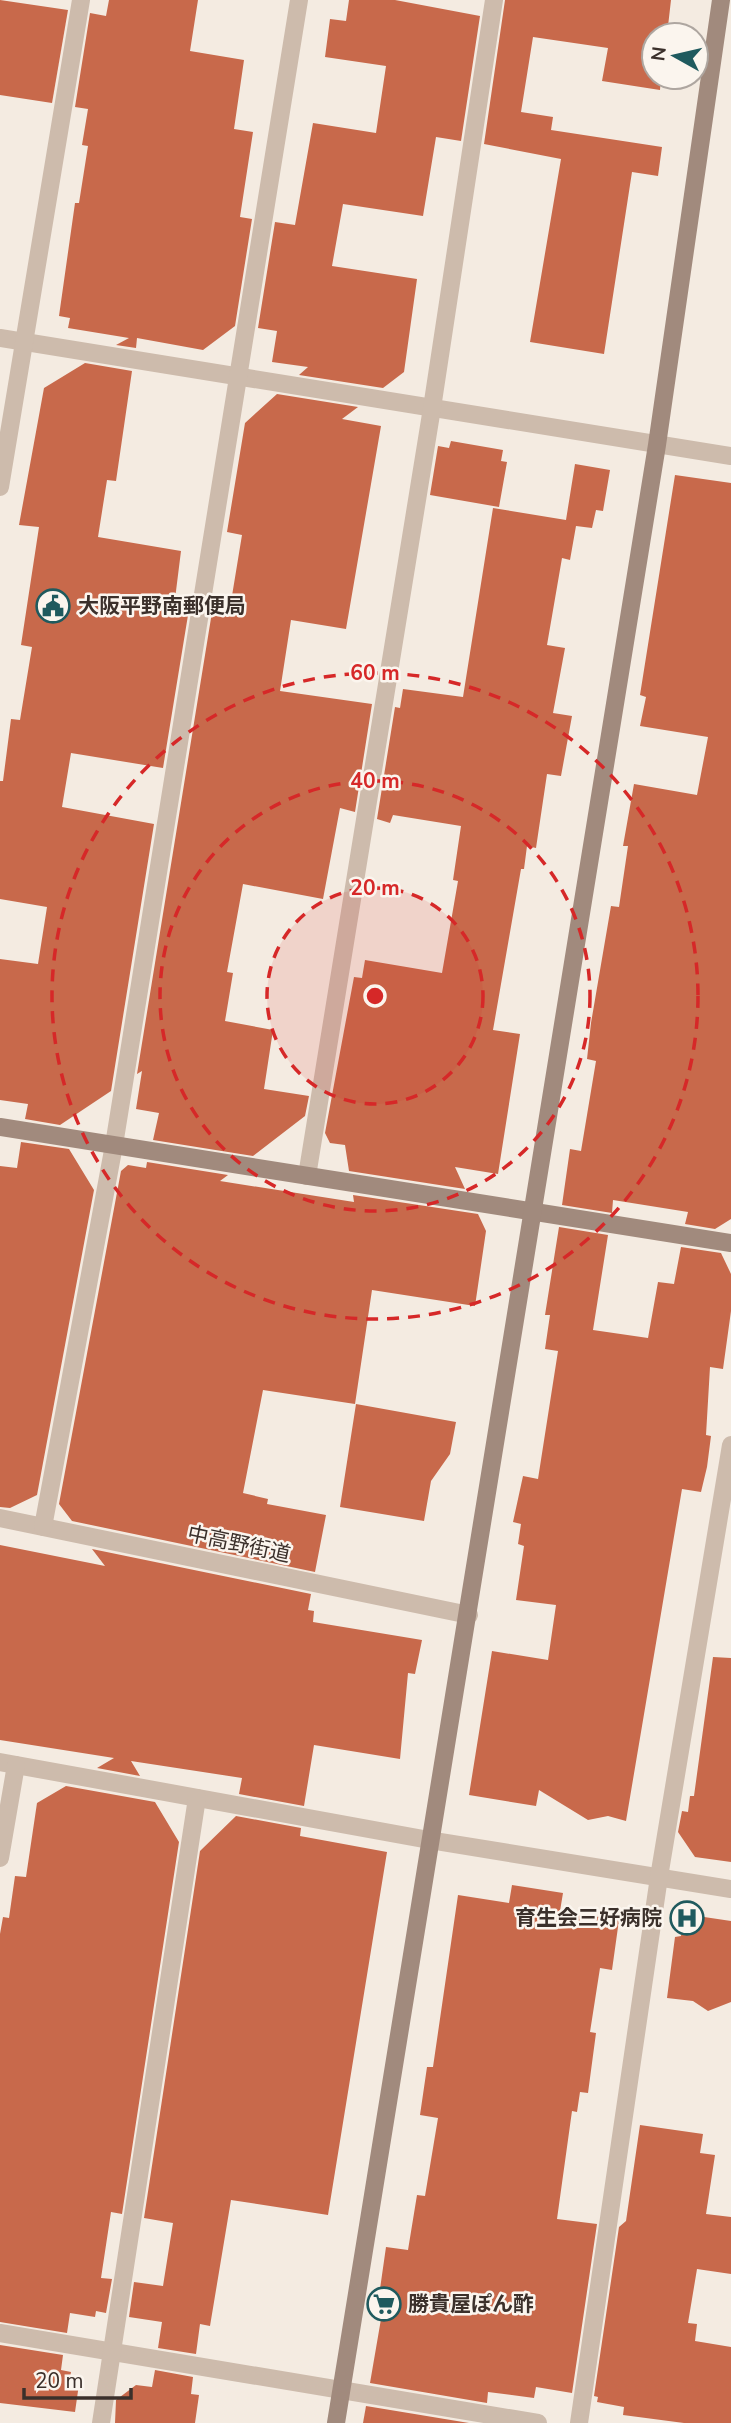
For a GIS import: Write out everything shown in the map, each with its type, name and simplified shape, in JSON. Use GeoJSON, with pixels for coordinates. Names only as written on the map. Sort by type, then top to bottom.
{"type":"FeatureCollection","features":[{"type":"Feature","properties":{"kind":"street"},"geometry":{"type":"LineString","coordinates":[[0,487],[81,0]]}},
{"type":"Feature","properties":{"kind":"street"},"geometry":{"type":"LineString","coordinates":[[43,1527],[114,1145],[299,0]]}},
{"type":"Feature","properties":{"kind":"street"},"geometry":{"type":"LineString","coordinates":[[307,1176],[432,408],[494,0]]}},
{"type":"Feature","properties":{"kind":"street"},"geometry":{"type":"LineString","coordinates":[[336,2423],[429,1840],[469,1615],[530,1211],[657,445],[722,0]]}},
{"type":"Feature","properties":{"kind":"street"},"geometry":{"type":"LineString","coordinates":[[0,338],[731,456]]}},
{"type":"Feature","properties":{"kind":"street"},"geometry":{"type":"LineString","coordinates":[[0,1127],[731,1243]]}},
{"type":"Feature","properties":{"kind":"street"},"geometry":{"type":"LineString","coordinates":[[579,2423],[659,1877],[731,1445]]}},
{"type":"Feature","properties":{"kind":"street","name":"中高野街道"},"geometry":{"type":"LineString","coordinates":[[0,1518],[469,1615]]}},
{"type":"Feature","properties":{"kind":"street"},"geometry":{"type":"LineString","coordinates":[[0,1857],[8,1764],[429,1840],[731,1889]]}},
{"type":"Feature","properties":{"kind":"street"},"geometry":{"type":"LineString","coordinates":[[101,2423],[197,1798]]}},
{"type":"Feature","properties":{"kind":"street"},"geometry":{"type":"LineString","coordinates":[[0,2333],[538,2423]]}},
{"type":"Feature","properties":{"kind":"building"},"geometry":{"type":"Polygon","coordinates":[[[0,0],[68,10],[52,103],[0,95],[0,0]]]}},
{"type":"Feature","properties":{"kind":"building"},"geometry":{"type":"Polygon","coordinates":[[[109,0],[198,0],[190,51],[244,60],[234,129],[253,132],[240,217],[252,219],[235,326],[203,350],[137,338],[136,348],[116,345],[129,338],[68,328],[70,318],[59,316],[75,203],[79,203],[88,146],[82,145],[88,109],[75,107],[90,13],[106,16],[109,0]]]}},
{"type":"Feature","properties":{"kind":"building"},"geometry":{"type":"Polygon","coordinates":[[[349,0],[395,0],[480,16],[461,141],[436,137],[423,216],[343,204],[332,266],[417,279],[404,372],[383,388],[299,375],[308,367],[272,362],[277,331],[258,328],[275,222],[295,225],[313,123],[376,133],[386,66],[325,57],[330,19],[346,21],[349,0]]]}},
{"type":"Feature","properties":{"kind":"building"},"geometry":{"type":"Polygon","coordinates":[[[505,0],[671,0],[669,21],[640,21],[640,87],[602,81],[608,48],[533,37],[521,112],[553,117],[551,130],[662,147],[658,176],[632,172],[604,354],[530,342],[561,159],[484,144],[505,0]]]}},
{"type":"Feature","properties":{"kind":"building"},"geometry":{"type":"Polygon","coordinates":[[[85,363],[132,371],[116,481],[107,480],[98,537],[181,551],[174,607],[189,609],[163,768],[71,753],[62,807],[154,824],[111,1091],[60,1125],[25,1119],[28,1104],[0,1100],[0,959],[38,964],[47,907],[0,899],[0,781],[3,781],[11,719],[20,720],[32,647],[21,645],[39,527],[19,525],[44,388],[85,363]]]}},
{"type":"Feature","properties":{"kind":"building"},"geometry":{"type":"Polygon","coordinates":[[[277,394],[358,407],[342,419],[381,426],[346,629],[291,620],[280,691],[372,704],[355,812],[340,808],[323,899],[243,884],[227,972],[233,973],[225,1021],[273,1030],[264,1089],[309,1096],[305,1116],[253,1156],[153,1140],[159,1113],[136,1109],[142,1071],[137,1074],[212,612],[229,614],[242,535],[227,532],[245,423],[277,394]]]}},
{"type":"Feature","properties":{"kind":"building"},"geometry":{"type":"Polygon","coordinates":[[[451,441],[503,450],[501,461],[507,462],[499,507],[430,495],[438,446],[449,448],[451,441]]]}},
{"type":"Feature","properties":{"kind":"building"},"geometry":{"type":"Polygon","coordinates":[[[575,464],[610,470],[603,511],[596,510],[592,528],[576,526],[570,560],[562,558],[547,645],[565,648],[553,713],[572,716],[561,776],[547,774],[536,848],[527,846],[524,869],[521,869],[493,1030],[520,1034],[498,1174],[455,1167],[465,1189],[349,1171],[345,1145],[330,1143],[325,1133],[354,977],[362,978],[365,960],[442,973],[458,881],[453,880],[461,826],[393,815],[390,823],[377,819],[395,707],[400,708],[403,689],[463,697],[493,508],[566,520],[575,464]]]}},
{"type":"Feature","properties":{"kind":"building"},"geometry":{"type":"Polygon","coordinates":[[[675,475],[731,483],[731,1219],[715,1229],[685,1224],[688,1212],[613,1200],[612,1213],[562,1205],[570,1149],[581,1151],[596,1061],[587,1059],[591,1023],[611,906],[619,907],[628,846],[623,846],[634,784],[697,795],[708,737],[640,726],[646,697],[640,695],[675,475]]]}},
{"type":"Feature","properties":{"kind":"building"},"geometry":{"type":"Polygon","coordinates":[[[21,1142],[69,1149],[94,1190],[37,1495],[10,1508],[0,1507],[0,1166],[17,1168],[21,1142]]]}},
{"type":"Feature","properties":{"kind":"building"},"geometry":{"type":"Polygon","coordinates":[[[147,1162],[228,1175],[220,1181],[354,1202],[353,1195],[478,1214],[486,1231],[475,1306],[372,1290],[355,1404],[263,1390],[243,1493],[268,1499],[267,1504],[326,1515],[315,1572],[72,1521],[59,1504],[121,1171],[128,1165],[146,1168],[147,1162]]]}},
{"type":"Feature","properties":{"kind":"building"},"geometry":{"type":"Polygon","coordinates":[[[559,1227],[608,1235],[593,1330],[648,1338],[658,1282],[674,1284],[681,1247],[721,1253],[731,1274],[731,1311],[723,1369],[710,1367],[706,1435],[711,1436],[707,1467],[701,1492],[682,1489],[626,1821],[608,1816],[588,1820],[539,1790],[536,1806],[469,1795],[492,1651],[548,1660],[556,1605],[516,1600],[524,1546],[518,1544],[521,1524],[513,1522],[523,1476],[538,1479],[558,1351],[545,1349],[550,1315],[545,1315],[559,1227]]]}},
{"type":"Feature","properties":{"kind":"building"},"geometry":{"type":"Polygon","coordinates":[[[356,1404],[456,1422],[450,1454],[431,1481],[424,1521],[340,1507],[356,1404]]]}},
{"type":"Feature","properties":{"kind":"building"},"geometry":{"type":"Polygon","coordinates":[[[0,1545],[105,1566],[92,1549],[311,1594],[308,1610],[314,1611],[313,1622],[422,1640],[415,1674],[408,1673],[400,1759],[314,1745],[304,1806],[239,1794],[242,1778],[131,1761],[140,1776],[97,1768],[114,1758],[0,1740],[0,1545]]]}},
{"type":"Feature","properties":{"kind":"building"},"geometry":{"type":"Polygon","coordinates":[[[713,1657],[731,1658],[731,1862],[695,1857],[678,1832],[682,1811],[688,1812],[690,1796],[694,1796],[713,1657]]]}},
{"type":"Feature","properties":{"kind":"building"},"geometry":{"type":"Polygon","coordinates":[[[66,1786],[155,1802],[179,1842],[122,2214],[111,2212],[101,2278],[112,2279],[106,2313],[96,2311],[95,2317],[70,2313],[67,2333],[0,2322],[0,1934],[3,1917],[9,1918],[15,1876],[26,1877],[37,1803],[66,1786]]]}},
{"type":"Feature","properties":{"kind":"building"},"geometry":{"type":"Polygon","coordinates":[[[236,1816],[301,1828],[300,1836],[387,1852],[328,2215],[231,2200],[210,2326],[200,2324],[196,2354],[158,2348],[162,2322],[129,2317],[134,2282],[163,2286],[173,2223],[144,2218],[200,1851],[236,1816]]]}},
{"type":"Feature","properties":{"kind":"building"},"geometry":{"type":"Polygon","coordinates":[[[512,1885],[563,1893],[560,1911],[619,1920],[612,1970],[600,1968],[590,2032],[596,2033],[588,2093],[580,2092],[577,2112],[572,2111],[557,2219],[597,2224],[572,2393],[536,2387],[534,2398],[488,2392],[487,2403],[370,2383],[386,2290],[380,2289],[386,2247],[408,2250],[417,2195],[425,2196],[438,2118],[420,2115],[427,2067],[433,2067],[458,1895],[509,1903],[512,1885]]]}},
{"type":"Feature","properties":{"kind":"building"},"geometry":{"type":"Polygon","coordinates":[[[684,1914],[731,1921],[731,2002],[708,2011],[693,2001],[667,1998],[675,1937],[681,1936],[684,1914]]]}},
{"type":"Feature","properties":{"kind":"building"},"geometry":{"type":"Polygon","coordinates":[[[640,2125],[703,2134],[700,2153],[715,2155],[706,2214],[731,2217],[731,2274],[697,2269],[688,2323],[697,2324],[695,2341],[731,2347],[731,2423],[684,2423],[623,2415],[624,2407],[597,2402],[598,2397],[594,2396],[619,2227],[626,2221],[640,2125]]]}},
{"type":"Feature","properties":{"kind":"building"},"geometry":{"type":"Polygon","coordinates":[[[0,2345],[63,2355],[61,2370],[71,2372],[69,2383],[79,2384],[75,2412],[0,2403],[0,2345]]]}},
{"type":"Feature","properties":{"kind":"building"},"geometry":{"type":"Polygon","coordinates":[[[155,2370],[193,2377],[191,2394],[199,2395],[195,2423],[115,2423],[116,2400],[136,2385],[152,2387],[155,2370]]]}},
{"type":"Feature","properties":{"kind":"building"},"geometry":{"type":"Polygon","coordinates":[[[366,2406],[469,2423],[363,2423],[366,2406]]]}},
{"type":"Feature","properties":{"kind":"place","name":"大阪平野南郵便局"},"geometry":{"type":"Point","coordinates":[53,606]}},
{"type":"Feature","properties":{"kind":"place","name":"育生会三好病院"},"geometry":{"type":"Point","coordinates":[687,1918]}},
{"type":"Feature","properties":{"kind":"place","name":"勝貴屋ぽん酢"},"geometry":{"type":"Point","coordinates":[384,2304]}}]}
